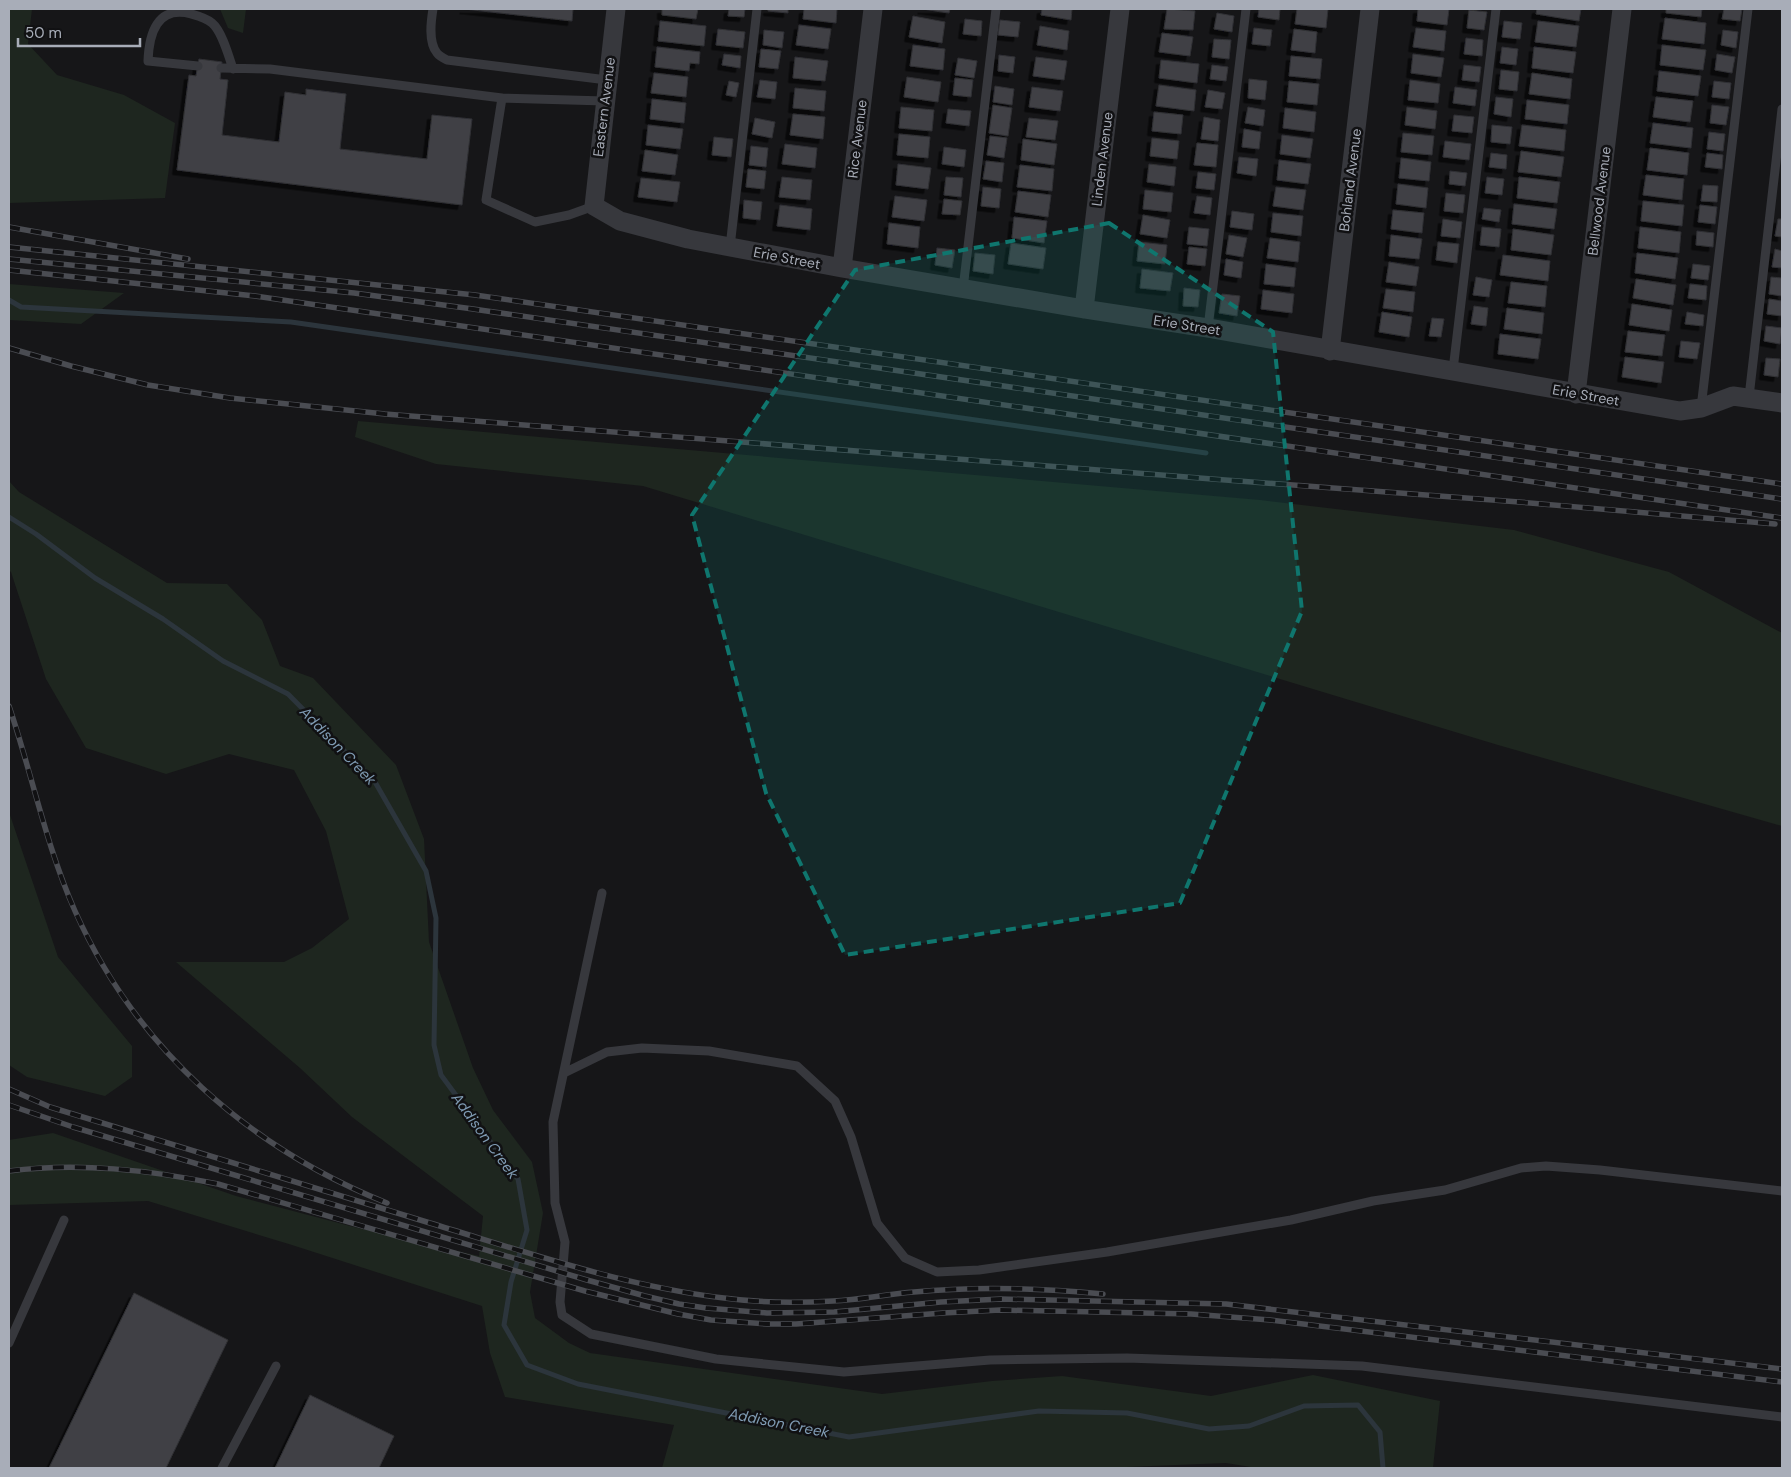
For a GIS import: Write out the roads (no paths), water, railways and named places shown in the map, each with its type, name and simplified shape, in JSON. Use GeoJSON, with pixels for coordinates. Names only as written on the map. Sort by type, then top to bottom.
{"type":"FeatureCollection","features":[{"type":"Feature","properties":{"kind":"street","name":"Eastern Avenue"},"geometry":{"type":"LineString","coordinates":[[594,206],[616,9]]}},
{"type":"Feature","properties":{"kind":"street","name":"Rice Avenue"},"geometry":{"type":"LineString","coordinates":[[842,268],[873,9]]}},
{"type":"Feature","properties":{"kind":"street","name":"Linden Avenue"},"geometry":{"type":"LineString","coordinates":[[1084,309],[1120,9]]}},
{"type":"Feature","properties":{"kind":"street","name":"Bohland Avenue"},"geometry":{"type":"LineString","coordinates":[[1330,351],[1370,9]]}},
{"type":"Feature","properties":{"kind":"street","name":"Bellwood Avenue"},"geometry":{"type":"LineString","coordinates":[[1576,394],[1622,9]]}},
{"type":"Feature","properties":{"kind":"street","name":"Erie Street"},"geometry":{"type":"LineString","coordinates":[[594,206],[620,221],[688,239],[962,289],[1208,328],[1330,351],[1453,370],[1576,394],[1680,411],[1701,408],[1733,396],[1782,403]]}},
{"type":"Feature","properties":{"kind":"lane"},"geometry":{"type":"LineString","coordinates":[[433,9],[431,21],[433,45],[437,54],[447,60],[608,80]]}},
{"type":"Feature","properties":{"kind":"lane"},"geometry":{"type":"LineString","coordinates":[[730,247],[757,9]]}},
{"type":"Feature","properties":{"kind":"lane"},"geometry":{"type":"LineString","coordinates":[[962,289],[996,9]]}},
{"type":"Feature","properties":{"kind":"lane"},"geometry":{"type":"LineString","coordinates":[[1208,328],[1246,9]]}},
{"type":"Feature","properties":{"kind":"lane"},"geometry":{"type":"LineString","coordinates":[[1453,370],[1496,9]]}},
{"type":"Feature","properties":{"kind":"lane"},"geometry":{"type":"LineString","coordinates":[[1701,408],[1748,9]]}},
{"type":"Feature","properties":{"kind":"lane"},"geometry":{"type":"LineString","coordinates":[[198,66],[148,61],[149,44],[156,24],[167,15],[183,12],[201,17],[214,24],[225,46],[233,69]]}},
{"type":"Feature","properties":{"kind":"lane"},"geometry":{"type":"LineString","coordinates":[[221,68],[270,70],[502,98],[605,101]]}},
{"type":"Feature","properties":{"kind":"lane"},"geometry":{"type":"LineString","coordinates":[[502,98],[486,200],[535,222],[594,206]]}},
{"type":"Feature","properties":{"kind":"lane"},"geometry":{"type":"LineString","coordinates":[[1748,397],[1782,110]]}},
{"type":"Feature","properties":{"kind":"lane"},"geometry":{"type":"LineString","coordinates":[[602,893],[553,1122],[555,1203],[565,1242],[560,1302],[562,1315],[590,1334],[716,1359],[844,1372],[990,1360],[1127,1358],[1362,1366],[1782,1417]]}},
{"type":"Feature","properties":{"kind":"lane"},"geometry":{"type":"LineString","coordinates":[[564,1073],[607,1052],[642,1048],[709,1051],[797,1066],[835,1101],[851,1138],[877,1223],[905,1258],[936,1272],[979,1270],[1107,1252],[1291,1220],[1373,1201],[1445,1190],[1521,1168],[1546,1166],[1600,1170],[1782,1191]]}},
{"type":"Feature","properties":{"kind":"lane"},"geometry":{"type":"LineString","coordinates":[[9,1343],[64,1220]]}},
{"type":"Feature","properties":{"kind":"lane"},"geometry":{"type":"LineString","coordinates":[[222,1468],[276,1366]]}},
{"type":"Feature","properties":{"kind":"waterway"},"geometry":{"type":"LineString","coordinates":[[9,300],[21,307],[291,322],[1206,453]]}},
{"type":"Feature","properties":{"kind":"waterway","name":"Addison Creek"},"geometry":{"type":"LineString","coordinates":[[9,517],[36,534],[95,578],[163,619],[223,661],[288,694],[375,782],[426,871],[436,918],[434,1045],[441,1075],[518,1179],[527,1230],[511,1282],[504,1325],[527,1365],[578,1384],[849,1437],[1039,1411],[1127,1413],[1209,1429],[1249,1426],[1304,1406],[1358,1405],[1380,1432],[1383,1468]]}},
{"type":"Feature","properties":{"kind":"railway"},"geometry":{"type":"LineString","coordinates":[[9,227],[188,259]]}},
{"type":"Feature","properties":{"kind":"railway"},"geometry":{"type":"LineString","coordinates":[[9,247],[475,295],[1782,484]]}},
{"type":"Feature","properties":{"kind":"railway"},"geometry":{"type":"LineString","coordinates":[[9,259],[354,293],[473,309],[1782,499]]}},
{"type":"Feature","properties":{"kind":"railway"},"geometry":{"type":"LineString","coordinates":[[9,270],[255,296],[1782,518]]}},
{"type":"Feature","properties":{"kind":"railway"},"geometry":{"type":"LineString","coordinates":[[9,348],[148,385],[230,398],[385,414],[1519,502],[1775,524]]}},
{"type":"Feature","properties":{"kind":"railway"},"geometry":{"type":"LineString","coordinates":[[9,706],[47,836],[75,911],[100,961],[130,1007],[164,1049],[202,1088],[244,1123],[289,1153],[336,1180],[387,1203]]}},
{"type":"Feature","properties":{"kind":"railway"},"geometry":{"type":"LineString","coordinates":[[9,1089],[50,1107],[575,1267],[686,1293],[765,1302],[819,1302],[938,1290],[985,1288],[1056,1290],[1103,1294]]}},
{"type":"Feature","properties":{"kind":"railway"},"geometry":{"type":"LineString","coordinates":[[9,1105],[73,1127],[587,1280],[679,1304],[767,1313],[834,1312],[941,1302],[1001,1299],[1226,1304],[1782,1369]]}},
{"type":"Feature","properties":{"kind":"railway"},"geometry":{"type":"LineString","coordinates":[[9,1171],[35,1168],[88,1167],[140,1171],[218,1184],[585,1291],[678,1314],[711,1320],[796,1324],[1000,1310],[1191,1314],[1270,1320],[1782,1382]]}}]}
